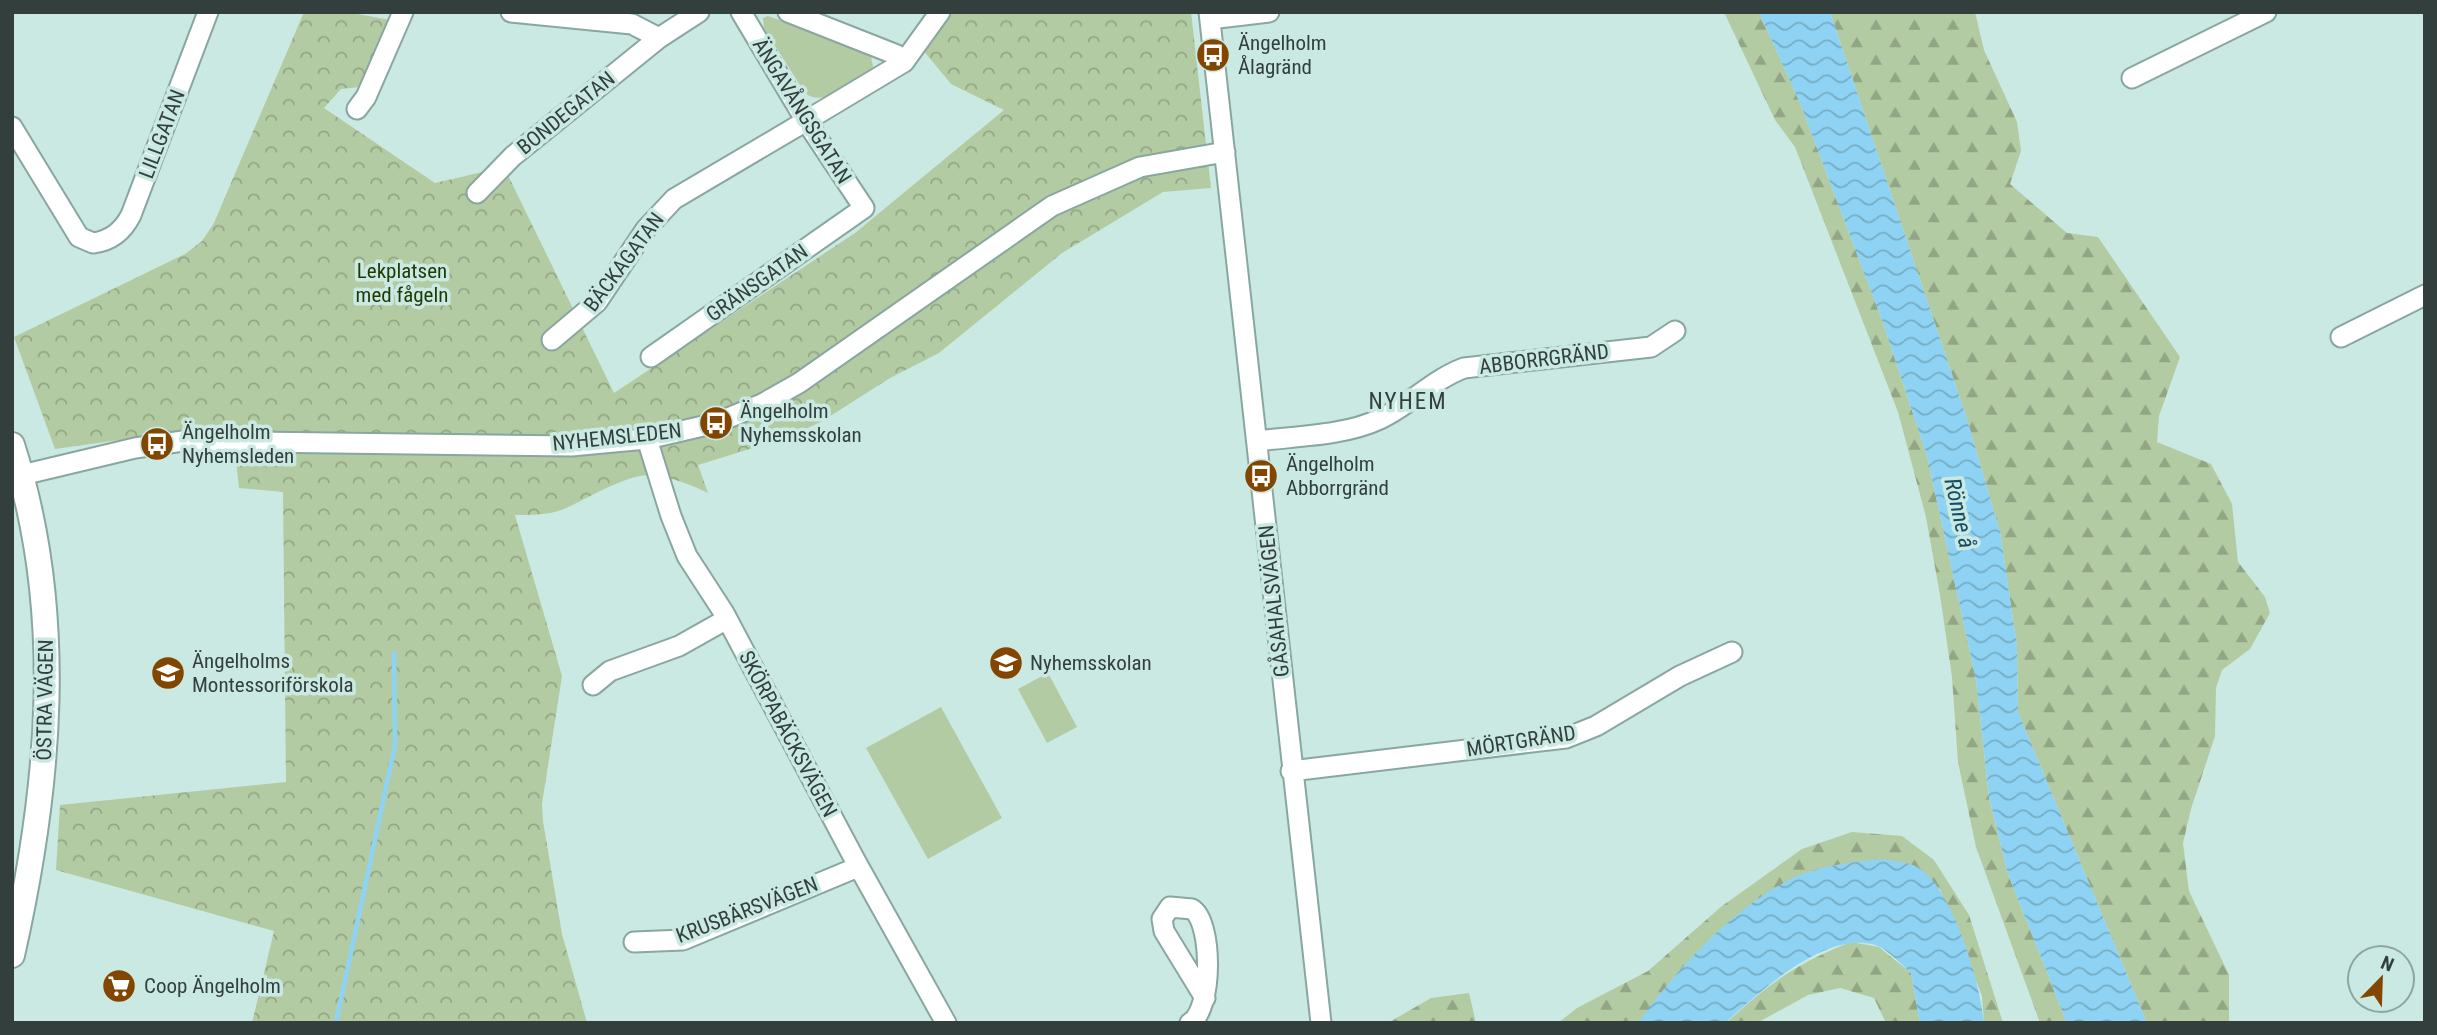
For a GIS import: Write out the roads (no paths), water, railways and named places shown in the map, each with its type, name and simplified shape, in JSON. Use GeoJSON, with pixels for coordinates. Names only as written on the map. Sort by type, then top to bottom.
{"type":"FeatureCollection","features":[{"type":"Feature","properties":{"kind":"main road","name":"ÖSTRA VÄGEN"},"geometry":{"type":"LineString","coordinates":[[12,445],[22,475],[46,626],[47,736],[38,830],[12,955]]}},
{"type":"Feature","properties":{"kind":"street","name":"LILLGATAN"},"geometry":{"type":"LineString","coordinates":[[12,127],[76,234],[85,241],[100,242],[118,232],[131,215],[208,12]]}},
{"type":"Feature","properties":{"kind":"street"},"geometry":{"type":"LineString","coordinates":[[356,109],[366,97],[403,12]]}},
{"type":"Feature","properties":{"kind":"street"},"geometry":{"type":"LineString","coordinates":[[511,12],[632,24],[659,38]]}},
{"type":"Feature","properties":{"kind":"street","name":"BONDEGATAN"},"geometry":{"type":"LineString","coordinates":[[477,193],[513,156],[659,38],[699,12]]}},
{"type":"Feature","properties":{"kind":"street","name":"ÄNGAVÅNGSGATAN"},"geometry":{"type":"LineString","coordinates":[[741,12],[810,118],[864,208]]}},
{"type":"Feature","properties":{"kind":"street"},"geometry":{"type":"LineString","coordinates":[[788,12],[897,55],[904,62]]}},
{"type":"Feature","properties":{"kind":"street","name":"BÄCKAGATAN"},"geometry":{"type":"LineString","coordinates":[[552,340],[597,302],[646,229],[674,199],[904,62],[940,12]]}},
{"type":"Feature","properties":{"kind":"street"},"geometry":{"type":"LineString","coordinates":[[1209,16],[1269,12]]}},
{"type":"Feature","properties":{"kind":"street"},"geometry":{"type":"LineString","coordinates":[[2132,78],[2266,12]]}},
{"type":"Feature","properties":{"kind":"street","name":"GÅSAHALSVÄGEN"},"geometry":{"type":"LineString","coordinates":[[1209,16],[1321,1023]]}},
{"type":"Feature","properties":{"kind":"street","name":"NYHEMSLEDEN"},"geometry":{"type":"LineString","coordinates":[[22,475],[108,454],[183,441],[572,446],[647,439],[716,423],[762,404],[799,383],[1052,206],[1140,167],[1225,152]]}},
{"type":"Feature","properties":{"kind":"street","name":"GRÄNSGATAN"},"geometry":{"type":"LineString","coordinates":[[651,357],[864,208]]}},
{"type":"Feature","properties":{"kind":"street"},"geometry":{"type":"LineString","coordinates":[[2341,337],[2425,295]]}},
{"type":"Feature","properties":{"kind":"street","name":"ABBORRGRÄND"},"geometry":{"type":"LineString","coordinates":[[1256,442],[1368,424],[1395,411],[1447,374],[1464,368],[1651,346],[1675,331]]}},
{"type":"Feature","properties":{"kind":"street","name":"SKÖRPABÄCKSVÄGEN"},"geometry":{"type":"LineString","coordinates":[[647,439],[681,543],[727,620],[858,867],[946,1023]]}},
{"type":"Feature","properties":{"kind":"street"},"geometry":{"type":"LineString","coordinates":[[593,685],[610,671],[679,646],[727,620]]}},
{"type":"Feature","properties":{"kind":"street","name":"MÖRTGRÄND"},"geometry":{"type":"LineString","coordinates":[[1291,771],[1566,738],[1596,726],[1680,676],[1732,652]]}},
{"type":"Feature","properties":{"kind":"street","name":"KRUSBÄRSVÄGEN"},"geometry":{"type":"LineString","coordinates":[[634,942],[684,940],[858,867]]}},
{"type":"Feature","properties":{"kind":"street"},"geometry":{"type":"LineString","coordinates":[[1190,1023],[1200,1014],[1205,998]]}},
{"type":"Feature","properties":{"kind":"water","name":"Rönne å"},"geometry":{"type":"Polygon","coordinates":[[[1759,12],[1830,12],[1966,416],[2000,532],[2017,646],[2018,712],[2147,1023],[2067,1023],[2008,874],[1989,797],[1976,680],[1927,456],[1883,323],[1800,103],[1759,12]]]}},
{"type":"Feature","properties":{"kind":"water"},"geometry":{"type":"Polygon","coordinates":[[[1885,859],[1917,867],[1930,877],[1942,894],[1953,914],[1971,962],[1984,1023],[1920,1023],[1911,973],[1882,948],[1858,943],[1838,946],[1816,954],[1796,966],[1756,995],[1725,1023],[1638,1023],[1689,961],[1750,904],[1795,877],[1817,869],[1885,859]]]}},
{"type":"Feature","properties":{"kind":"waterway"},"geometry":{"type":"LineString","coordinates":[[336,1023],[395,745],[394,653]]}},
{"type":"Feature","properties":{"kind":"place","name":"Ängelholm Ålagränd"},"geometry":{"type":"Point","coordinates":[1213,55]}},
{"type":"Feature","properties":{"kind":"place","name":"Ängelholm Nyhemsskolan"},"geometry":{"type":"Point","coordinates":[716,423]}},
{"type":"Feature","properties":{"kind":"place","name":"Ängelholm Nyhemsleden"},"geometry":{"type":"Point","coordinates":[157,444]}},
{"type":"Feature","properties":{"kind":"place","name":"Ängelholm Abborrgränd"},"geometry":{"type":"Point","coordinates":[1261,476]}},
{"type":"Feature","properties":{"kind":"place","name":"Nyhemsskolan"},"geometry":{"type":"Point","coordinates":[1006,663]}},
{"type":"Feature","properties":{"kind":"place","name":"Ängelholms Montessoriförskola"},"geometry":{"type":"Point","coordinates":[168,673]}},
{"type":"Feature","properties":{"kind":"place","name":"Coop Ängelholm"},"geometry":{"type":"Point","coordinates":[119,986]}},
{"type":"Feature","properties":{"kind":"district","name":"NYHEM"},"geometry":{"type":"Point","coordinates":[1408,401]}},
{"type":"Feature","properties":{"kind":"park label","name":"Lekplatsen med fågeln"},"geometry":{"type":"Point","coordinates":[402,283]}}]}
